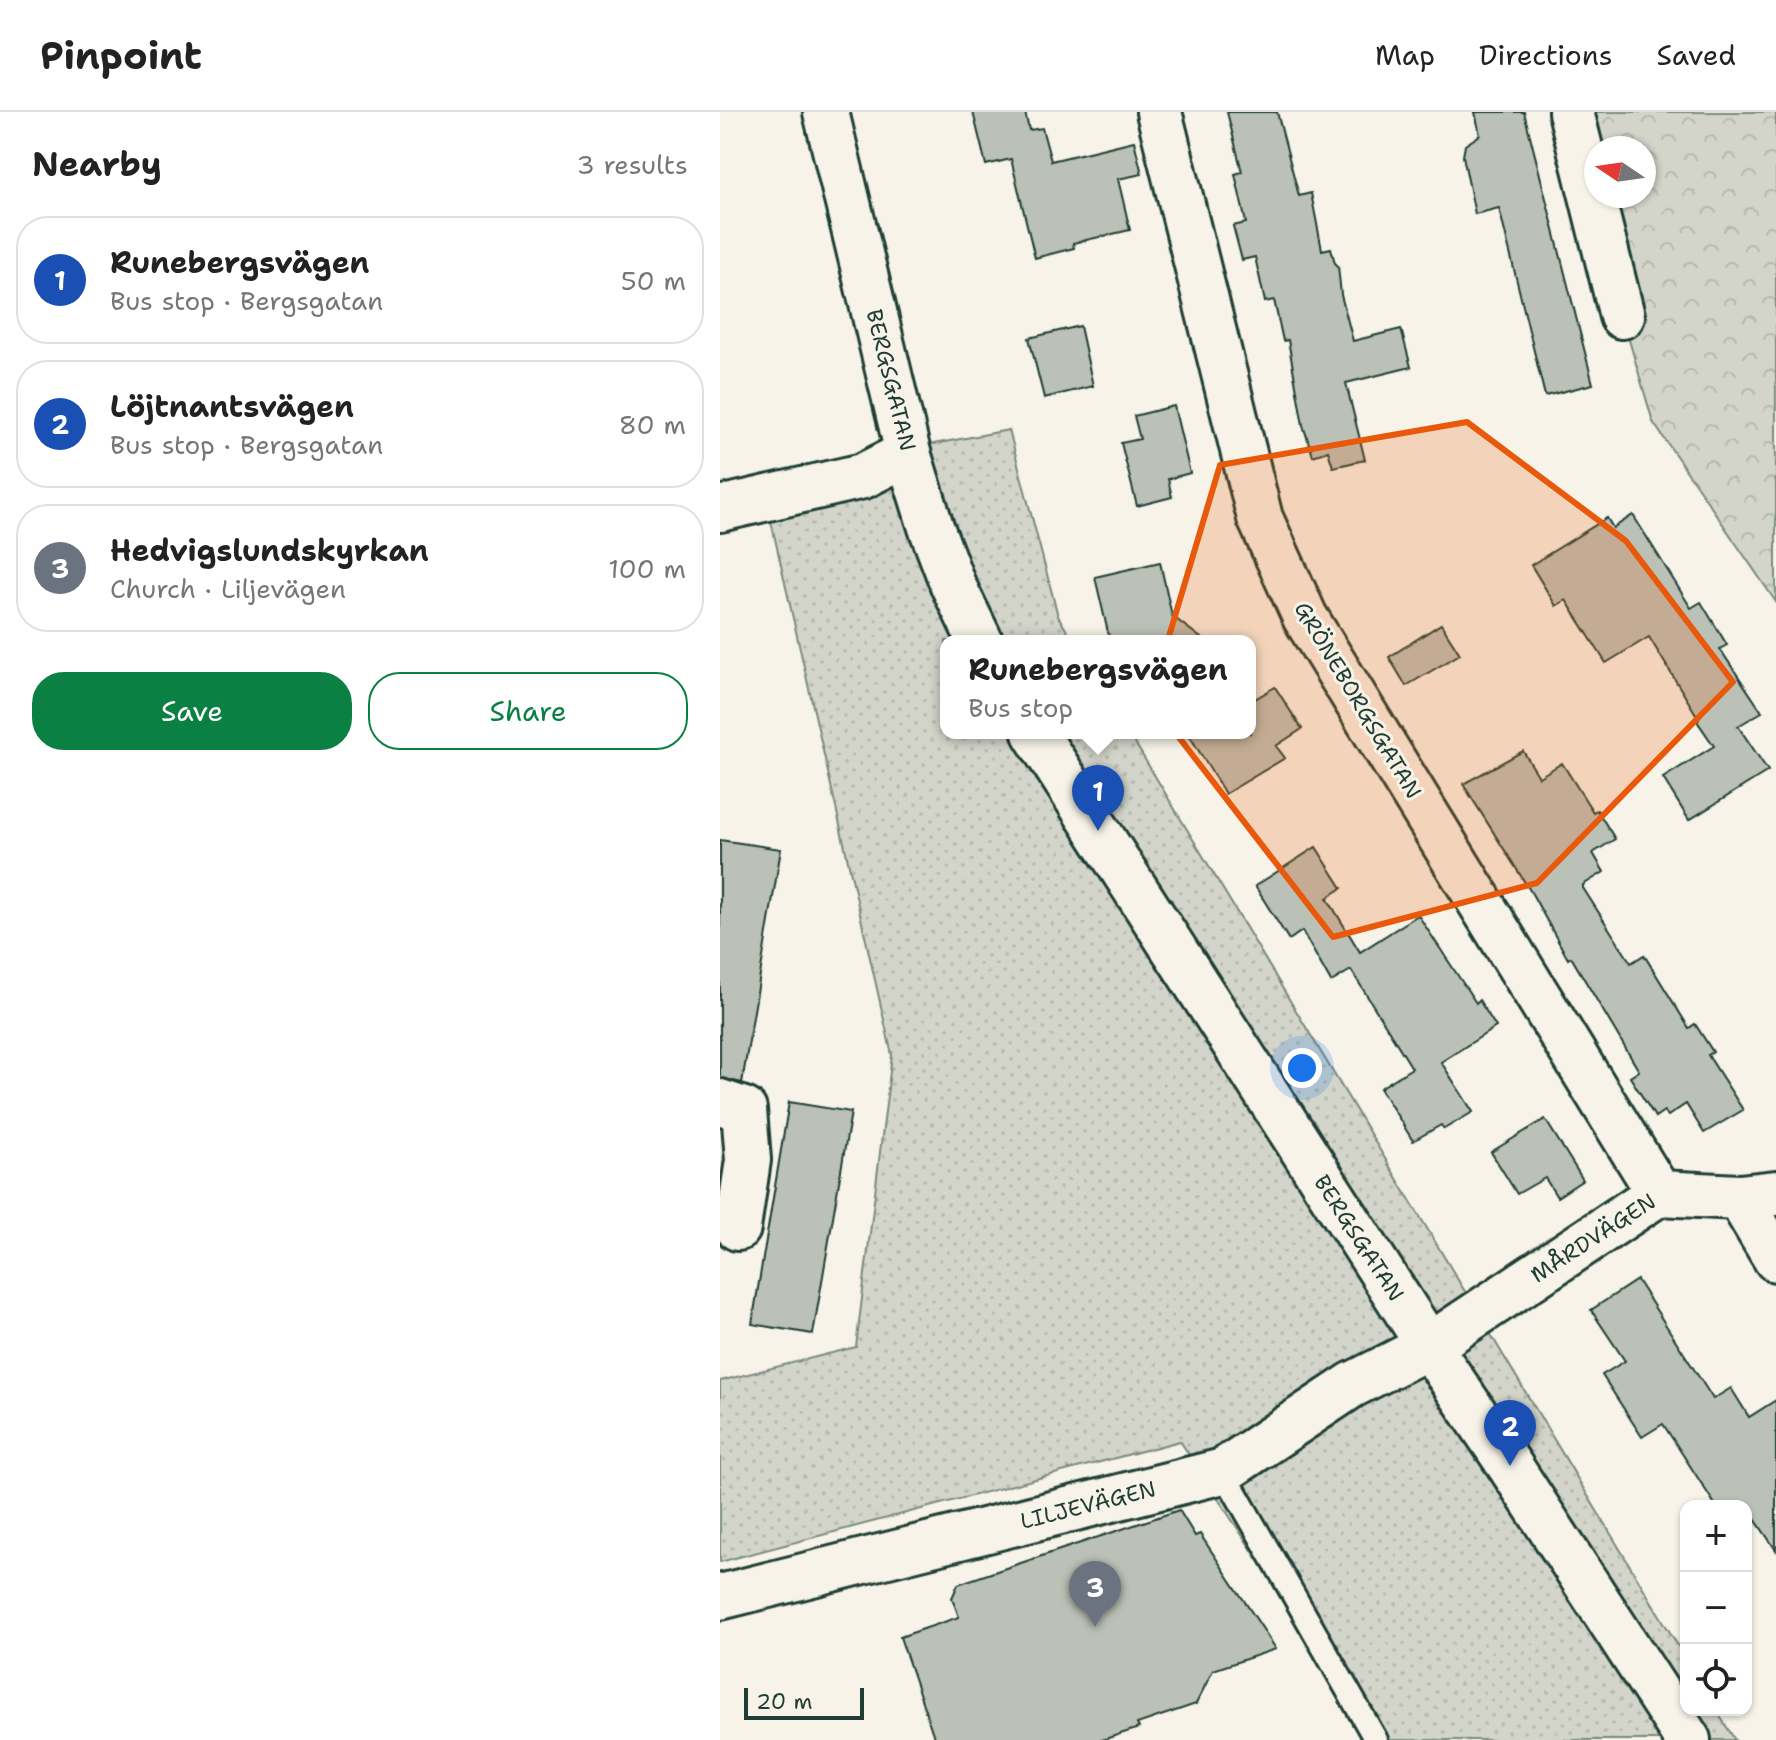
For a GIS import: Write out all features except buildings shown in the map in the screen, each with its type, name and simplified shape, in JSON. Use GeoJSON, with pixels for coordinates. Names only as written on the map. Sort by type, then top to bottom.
{"type":"FeatureCollection","features":[{"type":"Feature","properties":{"kind":"street","name":"BERGSGATAN"},"geometry":{"type":"LineString","coordinates":[[826,112],[908,453],[953,585],[977,635]]}},
{"type":"Feature","properties":{"kind":"street","name":"GRÖNEBORGSGATAN"},"geometry":{"type":"LineString","coordinates":[[1159,112],[1260,518],[1305,617],[1659,1193]]}},
{"type":"Feature","properties":{"kind":"street"},"geometry":{"type":"LineString","coordinates":[[1571,112],[1622,316]]}},
{"type":"Feature","properties":{"kind":"street"},"geometry":{"type":"LineString","coordinates":[[720,509],[863,476],[908,453]]}},
{"type":"Feature","properties":{"kind":"street","name":"BERGSGATAN"},"geometry":{"type":"LineString","coordinates":[[1039,739],[1429,1346],[1688,1740]]}},
{"type":"Feature","properties":{"kind":"street"},"geometry":{"type":"LineString","coordinates":[[720,1102],[744,1110],[748,1160],[738,1228]]}},
{"type":"Feature","properties":{"kind":"street","name":"MÅRDVÄGEN"},"geometry":{"type":"LineString","coordinates":[[1429,1346],[1659,1193],[1758,1195]]}},
{"type":"Feature","properties":{"kind":"street"},"geometry":{"type":"LineString","coordinates":[[1758,1195],[1776,1259]]}},
{"type":"Feature","properties":{"kind":"street","name":"LILJEVÄGEN"},"geometry":{"type":"LineString","coordinates":[[720,1597],[1223,1471],[1352,1385],[1429,1346]]}},
{"type":"Feature","properties":{"kind":"lane"},"geometry":{"type":"LineString","coordinates":[[1223,1471],[1376,1740]]}},
{"type":"Feature","properties":{"kind":"highlighted area"},"geometry":{"type":"Polygon","coordinates":[[[1467,422],[1626,541],[1733,682],[1537,883],[1333,937],[1150,700],[1220,465],[1467,422]]]}},
{"type":"Feature","properties":{"kind":"green space"},"geometry":{"type":"Polygon","coordinates":[[[1574,112],[1776,112],[1776,602],[1653,422],[1622,316],[1597,208],[1656,208],[1656,136],[1584,136],[1584,154],[1574,112]]]}},
{"type":"Feature","properties":{"kind":"green space"},"geometry":{"type":"Polygon","coordinates":[[[1009,430],[1058,616],[1069,635],[940,635],[940,739],[1133,739],[1680,1649],[1680,1716],[1720,1716],[1735,1740],[1377,1740],[1180,1441],[720,1562],[720,1381],[856,1347],[892,1055],[766,499],[848,460],[1009,430]]]}},
{"type":"Feature","properties":{"kind":"place","name":"Runebergsvägen"},"geometry":{"type":"Point","coordinates":[1098,831]}},
{"type":"Feature","properties":{"kind":"place","name":"Löjtnantsvägen"},"geometry":{"type":"Point","coordinates":[1510,1466]}},
{"type":"Feature","properties":{"kind":"place","name":"Hedvigslundskyrkan"},"geometry":{"type":"Point","coordinates":[1095,1627]}}]}
